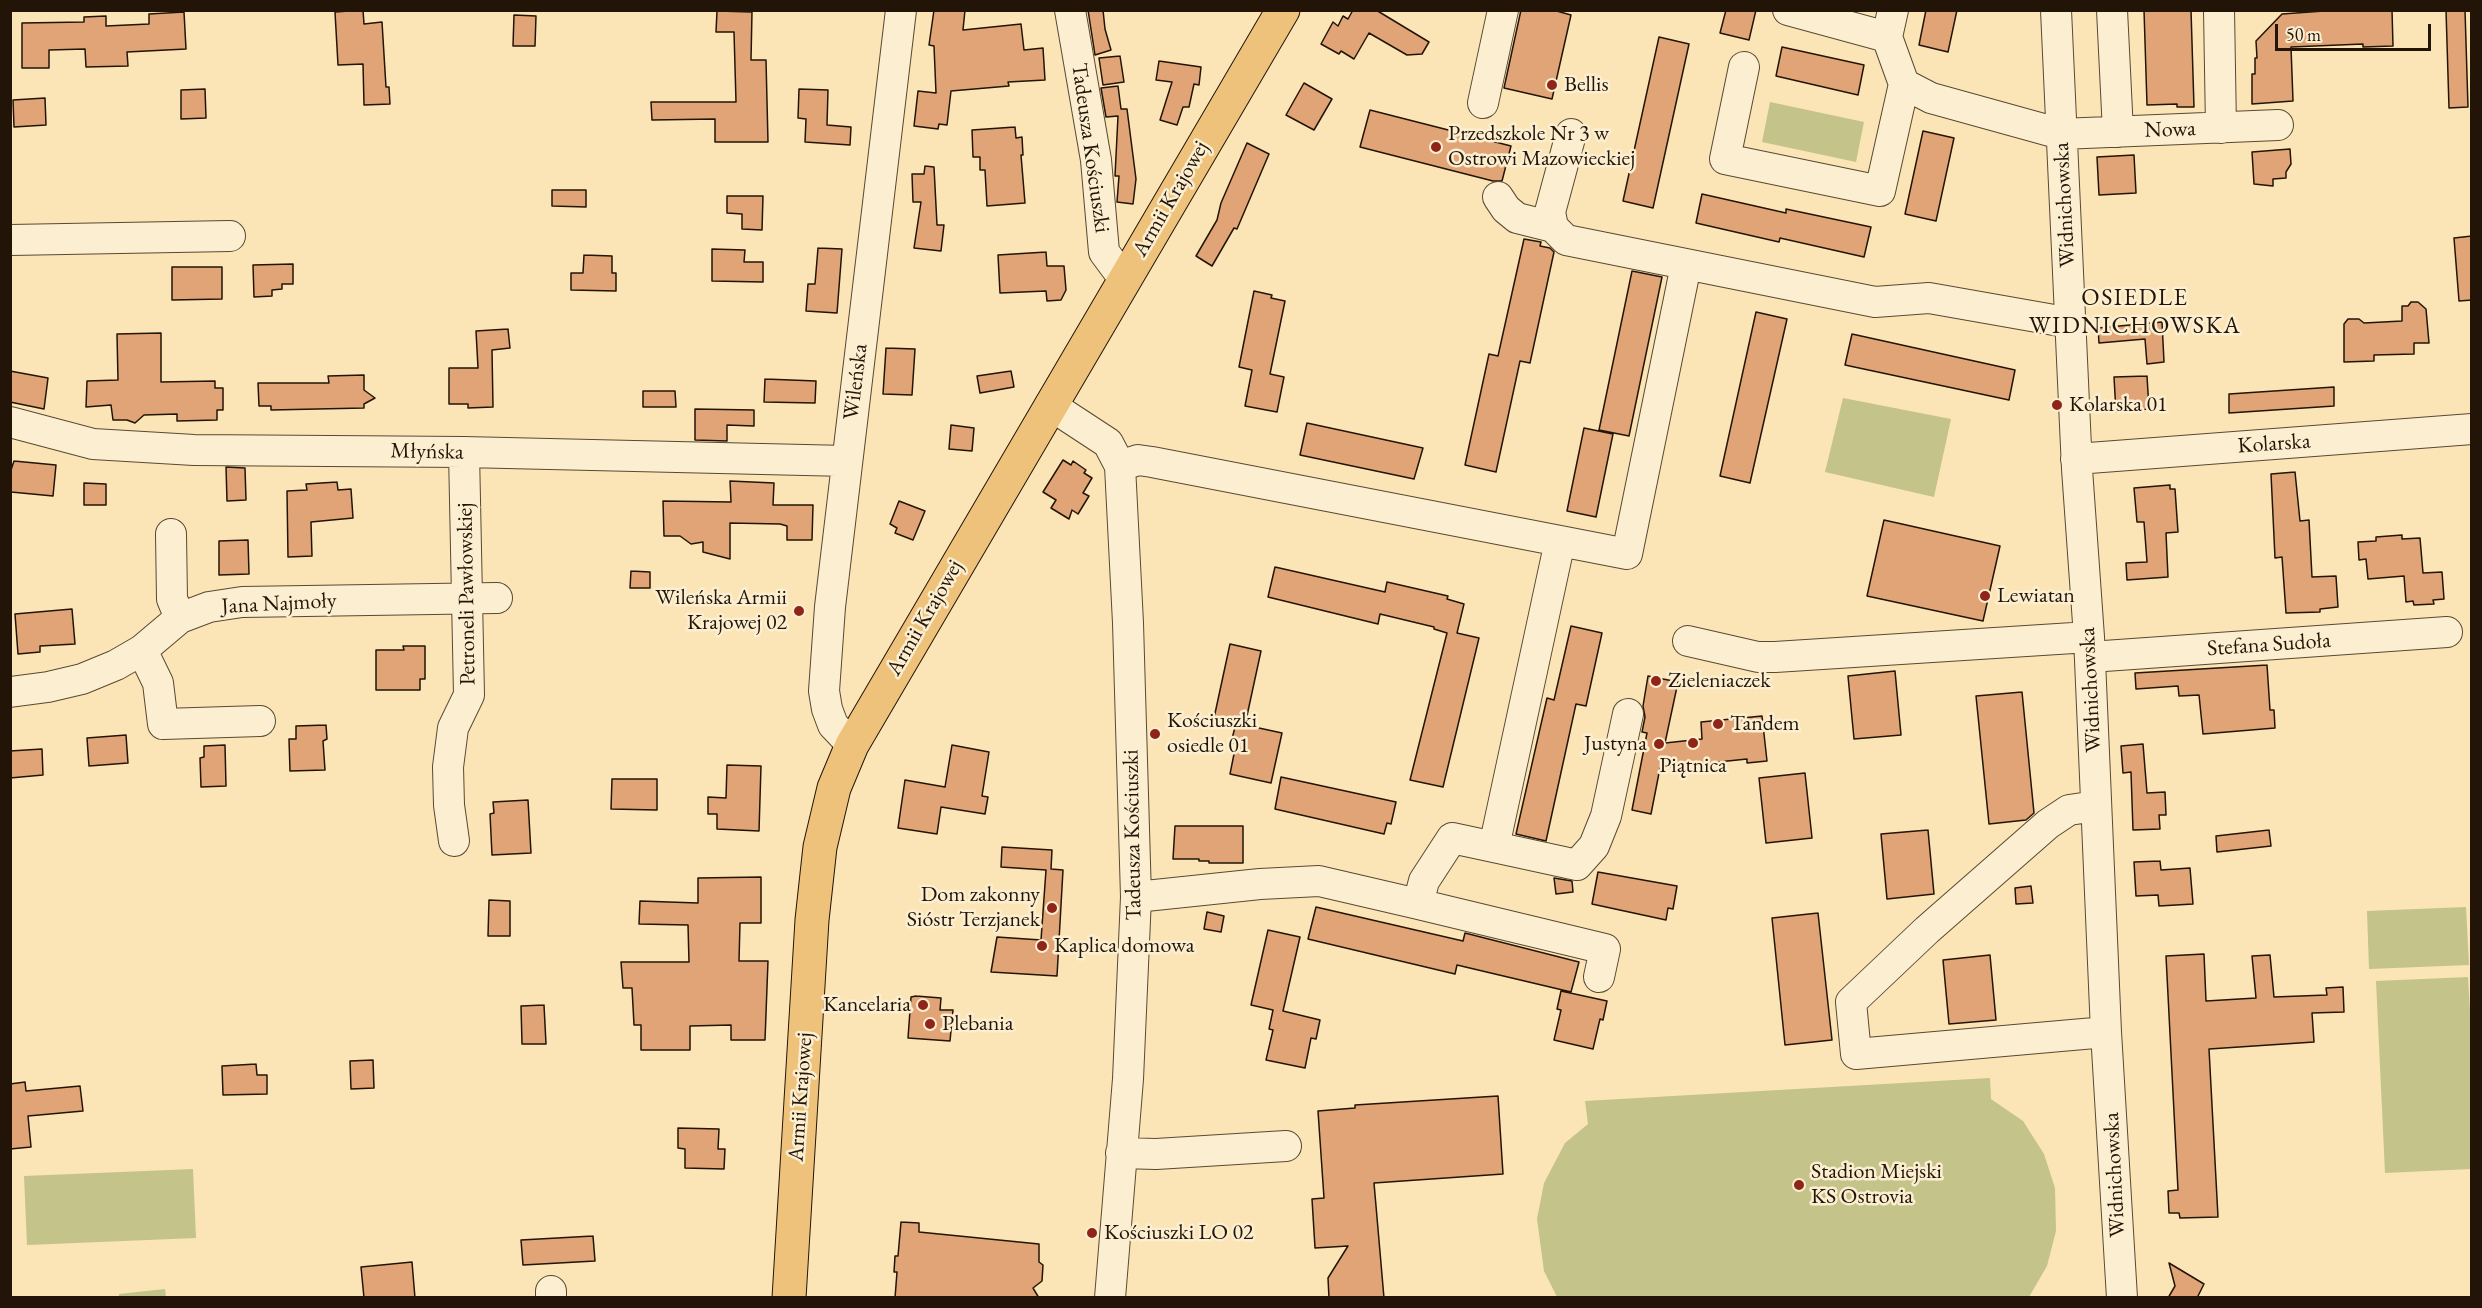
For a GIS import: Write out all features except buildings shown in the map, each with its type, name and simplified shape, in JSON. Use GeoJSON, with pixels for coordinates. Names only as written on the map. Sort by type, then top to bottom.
{"type":"FeatureCollection","features":[{"type":"Feature","properties":{"kind":"main road","name":"Armii Krajowej"},"geometry":{"type":"LineString","coordinates":[[789,1298],[812,920],[820,847],[834,788],[852,745],[1283,10]]}},
{"type":"Feature","properties":{"kind":"street","name":"Wileńska"},"geometry":{"type":"LineString","coordinates":[[852,745],[833,725],[824,691],[830,607],[901,10]]}},
{"type":"Feature","properties":{"kind":"street","name":"Tadeusza Kościuszki"},"geometry":{"type":"LineString","coordinates":[[1070,10],[1096,160],[1104,252],[1124,279]]}},
{"type":"Feature","properties":{"kind":"street"},"geometry":{"type":"LineString","coordinates":[[1483,103],[1503,10]]}},
{"type":"Feature","properties":{"kind":"street"},"geometry":{"type":"LineString","coordinates":[[1744,67],[1725,159],[1880,191],[1904,84],[1890,24],[1788,10]]}},
{"type":"Feature","properties":{"kind":"street","name":"Widnichowska"},"geometry":{"type":"LineString","coordinates":[[2056,10],[2072,323],[2076,459],[2089,647],[2106,1032],[2122,1298]]}},
{"type":"Feature","properties":{"kind":"street"},"geometry":{"type":"LineString","coordinates":[[2112,10],[2118,132]]}},
{"type":"Feature","properties":{"kind":"street"},"geometry":{"type":"LineString","coordinates":[[2219,10],[2221,128]]}},
{"type":"Feature","properties":{"kind":"street","name":"Nowa"},"geometry":{"type":"LineString","coordinates":[[1904,84],[1931,98],[2061,134],[2278,126]]}},
{"type":"Feature","properties":{"kind":"street"},"geometry":{"type":"LineString","coordinates":[[1553,227],[1550,212],[1571,134]]}},
{"type":"Feature","properties":{"kind":"street"},"geometry":{"type":"LineString","coordinates":[[1498,197],[1506,209],[1517,218],[1553,227],[1566,240],[1875,302],[1929,298],[2072,323]]}},
{"type":"Feature","properties":{"kind":"street"},"geometry":{"type":"LineString","coordinates":[[10,240],[230,236]]}},
{"type":"Feature","properties":{"kind":"street"},"geometry":{"type":"LineString","coordinates":[[1120,466],[1138,460],[1152,462],[1627,554],[1686,265]]}},
{"type":"Feature","properties":{"kind":"street","name":"Tadeusza Kościuszki"},"geometry":{"type":"LineString","coordinates":[[1050,405],[1108,443],[1120,466],[1129,634],[1136,897],[1128,1079],[1110,1298]]}},
{"type":"Feature","properties":{"kind":"street","name":"Młyńska"},"geometry":{"type":"LineString","coordinates":[[10,422],[93,444],[194,450],[464,452],[847,461]]}},
{"type":"Feature","properties":{"kind":"street","name":"Kolarska"},"geometry":{"type":"LineString","coordinates":[[2076,459],[2472,429]]}},
{"type":"Feature","properties":{"kind":"street","name":"Petroneli Pawłowskiej"},"geometry":{"type":"LineString","coordinates":[[454,841],[449,805],[448,767],[453,728],[469,695],[482,598],[464,452]]}},
{"type":"Feature","properties":{"kind":"street"},"geometry":{"type":"LineString","coordinates":[[171,534],[172,598],[180,618]]}},
{"type":"Feature","properties":{"kind":"street"},"geometry":{"type":"LineString","coordinates":[[1494,847],[1560,541]]}},
{"type":"Feature","properties":{"kind":"street","name":"Jana Najmoły"},"geometry":{"type":"LineString","coordinates":[[10,692],[48,687],[82,679],[116,665],[142,650],[180,618],[209,607],[242,602],[482,598]]}},
{"type":"Feature","properties":{"kind":"street","name":"Stefana Sudoła"},"geometry":{"type":"LineString","coordinates":[[1688,641],[1758,657],[1775,657],[2447,632]]}},
{"type":"Feature","properties":{"kind":"street"},"geometry":{"type":"LineString","coordinates":[[142,650],[158,683],[163,724],[260,721]]}},
{"type":"Feature","properties":{"kind":"street"},"geometry":{"type":"LineString","coordinates":[[1418,904],[1424,882],[1452,838],[1577,865],[1594,846],[1606,816],[1628,714]]}},
{"type":"Feature","properties":{"kind":"street"},"geometry":{"type":"LineString","coordinates":[[2096,806],[2069,810],[2048,824],[1927,930],[1851,1002],[1856,1053],[2106,1032]]}},
{"type":"Feature","properties":{"kind":"street"},"geometry":{"type":"LineString","coordinates":[[1136,897],[1260,884],[1319,881],[1605,949],[1599,977]]}},
{"type":"Feature","properties":{"kind":"street"},"geometry":{"type":"LineString","coordinates":[[1121,1153],[1156,1154],[1286,1146]]}},
{"type":"Feature","properties":{"kind":"green space"},"geometry":{"type":"Polygon","coordinates":[[[1770,102],[1864,122],[1856,162],[1762,142],[1770,102]]]}},
{"type":"Feature","properties":{"kind":"green space"},"geometry":{"type":"Polygon","coordinates":[[[1843,398],[1951,419],[1934,497],[1825,472],[1843,398]]]}},
{"type":"Feature","properties":{"kind":"green space"},"geometry":{"type":"Polygon","coordinates":[[[2466,907],[2469,965],[2369,969],[2367,911],[2466,907]]]}},
{"type":"Feature","properties":{"kind":"green space"},"geometry":{"type":"Polygon","coordinates":[[[2468,977],[2472,1044],[2471,1169],[2385,1173],[2376,981],[2468,977]]]}},
{"type":"Feature","properties":{"kind":"green space","name":"Stadion Miejski KS Ostrovia"},"geometry":{"type":"Polygon","coordinates":[[[1990,1078],[1991,1099],[2023,1121],[2044,1154],[2055,1188],[2056,1231],[2047,1266],[2029,1297],[1557,1297],[1544,1271],[1537,1219],[1544,1183],[1565,1143],[1588,1124],[1585,1101],[1990,1078]]]}},
{"type":"Feature","properties":{"kind":"green space"},"geometry":{"type":"Polygon","coordinates":[[[193,1169],[196,1238],[27,1245],[24,1176],[193,1169]]]}},
{"type":"Feature","properties":{"kind":"green space"},"geometry":{"type":"Polygon","coordinates":[[[165,1289],[166,1297],[119,1297],[119,1294],[165,1289]]]}},
{"type":"Feature","properties":{"kind":"place","name":"Bellis"},"geometry":{"type":"Point","coordinates":[1552,85]}},
{"type":"Feature","properties":{"kind":"place","name":"Przedszkole Nr 3 w Ostrowi Mazowieckiej"},"geometry":{"type":"Point","coordinates":[1436,147]}},
{"type":"Feature","properties":{"kind":"place","name":"Kolarska 01"},"geometry":{"type":"Point","coordinates":[2057,405]}},
{"type":"Feature","properties":{"kind":"place","name":"Lewiatan"},"geometry":{"type":"Point","coordinates":[1985,596]}},
{"type":"Feature","properties":{"kind":"place","name":"Wileńska Armii Krajowej 02"},"geometry":{"type":"Point","coordinates":[799,611]}},
{"type":"Feature","properties":{"kind":"place","name":"Zieleniaczek"},"geometry":{"type":"Point","coordinates":[1656,681]}},
{"type":"Feature","properties":{"kind":"place","name":"Tandem"},"geometry":{"type":"Point","coordinates":[1718,724]}},
{"type":"Feature","properties":{"kind":"place","name":"Kościuszki osiedle 01"},"geometry":{"type":"Point","coordinates":[1155,734]}},
{"type":"Feature","properties":{"kind":"place","name":"Piątnica"},"geometry":{"type":"Point","coordinates":[1693,743]}},
{"type":"Feature","properties":{"kind":"place","name":"Justyna"},"geometry":{"type":"Point","coordinates":[1659,744]}},
{"type":"Feature","properties":{"kind":"place","name":"Dom zakonny Sióstr Terzjanek"},"geometry":{"type":"Point","coordinates":[1052,908]}},
{"type":"Feature","properties":{"kind":"place","name":"Kaplica domowa"},"geometry":{"type":"Point","coordinates":[1042,946]}},
{"type":"Feature","properties":{"kind":"place","name":"Kancelaria"},"geometry":{"type":"Point","coordinates":[923,1005]}},
{"type":"Feature","properties":{"kind":"place","name":"Plebania"},"geometry":{"type":"Point","coordinates":[930,1024]}},
{"type":"Feature","properties":{"kind":"place","name":"Stadion Miejski KS Ostrovia"},"geometry":{"type":"Point","coordinates":[1799,1185]}},
{"type":"Feature","properties":{"kind":"place","name":"Kościuszki LO 02"},"geometry":{"type":"Point","coordinates":[1092,1233]}},
{"type":"Feature","properties":{"kind":"district","name":"OSIEDLE WIDNICHOWSKA"},"geometry":{"type":"Point","coordinates":[2135,312]}}]}
